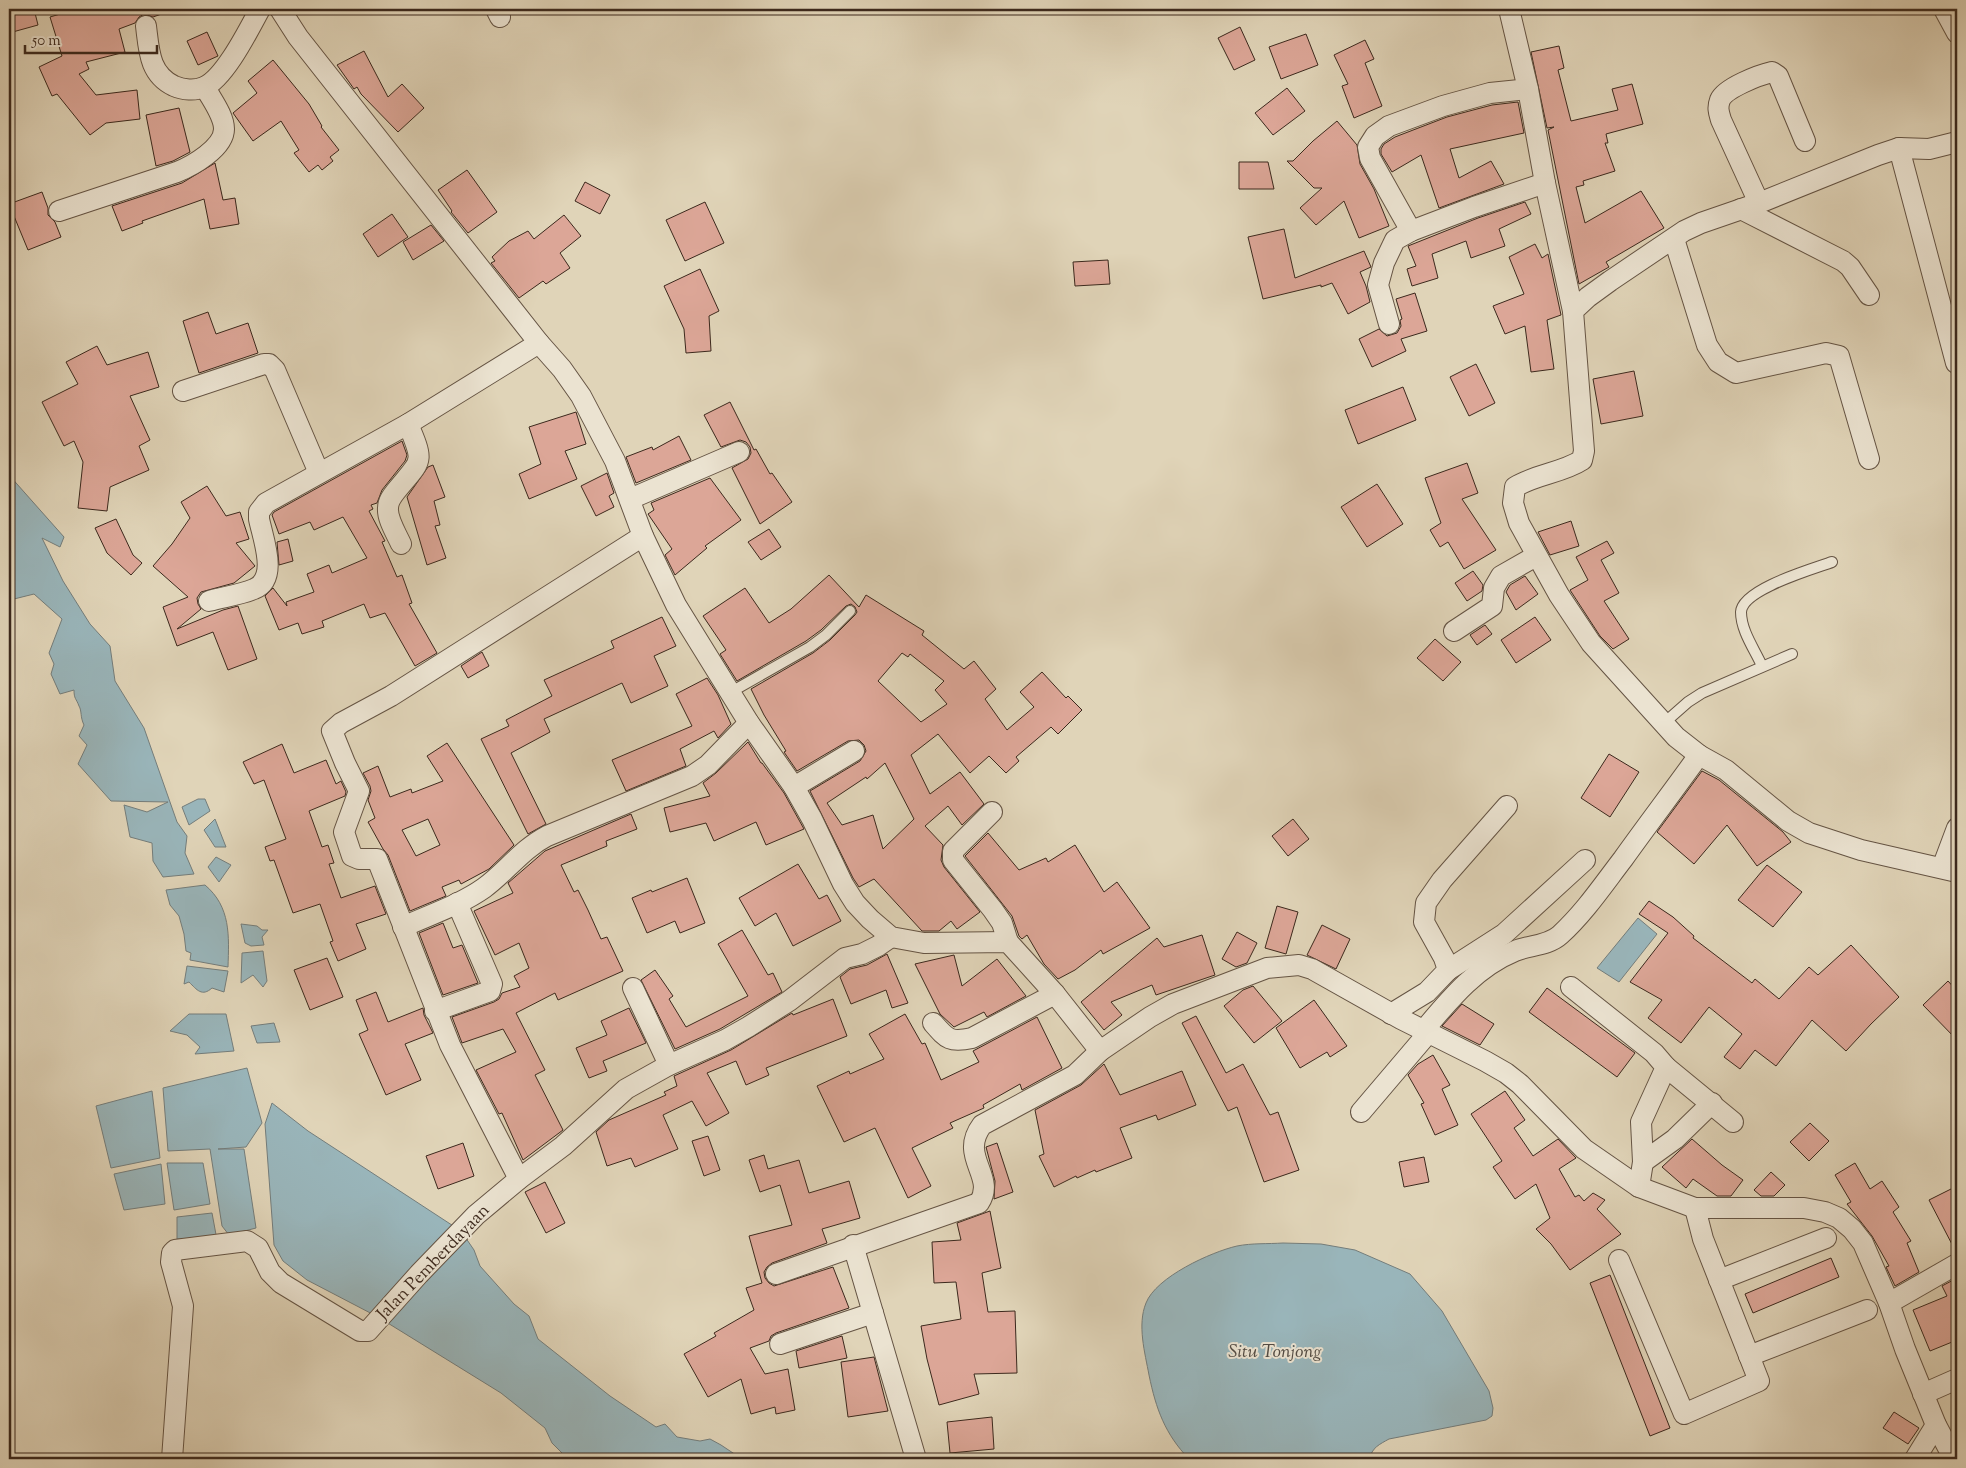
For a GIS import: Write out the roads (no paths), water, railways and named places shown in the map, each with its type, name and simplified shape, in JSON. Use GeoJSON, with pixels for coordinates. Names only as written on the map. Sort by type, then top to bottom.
{"type":"FeatureCollection","features":[{"type":"Feature","properties":{"kind":"street"},"geometry":{"type":"LineString","coordinates":[[146,26],[150,59],[154,68],[159,75],[177,87],[187,90],[205,87],[213,81],[228,63],[260,9]]}},
{"type":"Feature","properties":{"kind":"street"},"geometry":{"type":"LineString","coordinates":[[280,9],[298,37],[539,343],[562,369],[581,396],[615,461],[642,536],[676,606],[749,723],[794,787],[812,819],[843,884],[855,903],[870,920],[891,937],[924,943],[1008,942]]}},
{"type":"Feature","properties":{"kind":"street"},"geometry":{"type":"LineString","coordinates":[[1512,9],[1545,183],[1573,311],[1584,450],[1582,460],[1573,466],[1527,480],[1515,487],[1513,503],[1519,523],[1536,556],[1591,643],[1663,724],[1676,737],[1700,755],[1726,770],[1788,821],[1810,833],[1861,850],[1949,870],[1957,828]]}},
{"type":"Feature","properties":{"kind":"street"},"geometry":{"type":"LineString","coordinates":[[1944,9],[1957,33]]}},
{"type":"Feature","properties":{"kind":"street"},"geometry":{"type":"LineString","coordinates":[[1805,141],[1778,76],[1772,72],[1763,74],[1729,91],[1720,98],[1718,109],[1721,120],[1750,206],[1843,260],[1850,267],[1869,296]]}},
{"type":"Feature","properties":{"kind":"street"},"geometry":{"type":"LineString","coordinates":[[59,212],[177,172],[204,157],[221,139],[224,129],[221,118],[205,87]]}},
{"type":"Feature","properties":{"kind":"street"},"geometry":{"type":"LineString","coordinates":[[1411,232],[1370,158],[1368,147],[1375,136],[1390,126],[1443,106],[1490,93],[1528,89]]}},
{"type":"Feature","properties":{"kind":"street"},"geometry":{"type":"LineString","coordinates":[[1573,311],[1610,280],[1700,223],[1750,206],[1878,154],[1899,148],[1929,149],[1957,142]]}},
{"type":"Feature","properties":{"kind":"street"},"geometry":{"type":"LineString","coordinates":[[1899,148],[1956,363]]}},
{"type":"Feature","properties":{"kind":"street"},"geometry":{"type":"LineString","coordinates":[[1389,324],[1378,285],[1379,276],[1395,240],[1411,232],[1545,183]]}},
{"type":"Feature","properties":{"kind":"street"},"geometry":{"type":"LineString","coordinates":[[1674,239],[1707,345],[1718,362],[1736,373],[1826,352],[1839,356],[1869,459]]}},
{"type":"Feature","properties":{"kind":"street"},"geometry":{"type":"LineString","coordinates":[[209,601],[253,590],[262,585],[267,577],[268,568],[259,512],[272,499],[408,424],[539,343]]}},
{"type":"Feature","properties":{"kind":"street"},"geometry":{"type":"LineString","coordinates":[[183,392],[264,364],[269,364],[275,370],[318,473]]}},
{"type":"Feature","properties":{"kind":"street"},"geometry":{"type":"LineString","coordinates":[[401,544],[389,516],[388,508],[389,500],[416,468],[419,459],[418,448],[408,424]]}},
{"type":"Feature","properties":{"kind":"street"},"geometry":{"type":"LineString","coordinates":[[630,499],[740,452]]}},
{"type":"Feature","properties":{"kind":"street"},"geometry":{"type":"LineString","coordinates":[[519,1179],[464,1076],[435,1012],[377,859],[359,859],[352,856],[344,837],[345,826],[359,790],[344,763],[332,731],[341,723],[391,696],[642,536]]}},
{"type":"Feature","properties":{"kind":"street"},"geometry":{"type":"LineString","coordinates":[[1454,631],[1492,606],[1494,588],[1501,576],[1536,556]]}},
{"type":"Feature","properties":{"kind":"street"},"geometry":{"type":"LineString","coordinates":[[403,927],[457,903],[484,888],[537,842],[559,831],[692,776],[708,765],[749,723]]}},
{"type":"Feature","properties":{"kind":"street"},"geometry":{"type":"LineString","coordinates":[[794,787],[854,751]]}},
{"type":"Feature","properties":{"kind":"street"},"geometry":{"type":"LineString","coordinates":[[1361,1112],[1453,995],[1474,976],[1499,959],[1516,951],[1551,941],[1560,936],[1587,907],[1700,755]]}},
{"type":"Feature","properties":{"kind":"street"},"geometry":{"type":"LineString","coordinates":[[1448,970],[1444,958],[1424,922],[1426,903],[1442,880],[1507,806]]}},
{"type":"Feature","properties":{"kind":"street"},"geometry":{"type":"LineString","coordinates":[[992,812],[954,851],[953,860],[970,879],[1002,923],[1008,942],[1054,994],[1100,1051]]}},
{"type":"Feature","properties":{"kind":"street"},"geometry":{"type":"LineString","coordinates":[[1391,1014],[1427,992],[1448,970],[1504,934],[1585,860]]}},
{"type":"Feature","properties":{"kind":"street"},"geometry":{"type":"LineString","coordinates":[[435,1012],[490,992],[492,988],[492,984],[457,903]]}},
{"type":"Feature","properties":{"kind":"street","name":"Jalan Pemberdayaan"},"geometry":{"type":"LineString","coordinates":[[172,1459],[184,1306],[171,1262],[172,1253],[175,1250],[247,1241],[258,1248],[270,1272],[281,1283],[363,1332],[370,1329],[462,1228],[519,1179],[562,1146],[626,1089],[669,1065],[748,1028],[789,1001],[845,958],[862,954],[891,937]]}},
{"type":"Feature","properties":{"kind":"street"},"geometry":{"type":"LineString","coordinates":[[776,1274],[853,1245],[979,1203],[984,1194],[985,1186],[974,1153],[973,1143],[976,1133],[982,1125],[1075,1075],[1100,1051],[1150,1017],[1174,1004],[1267,968],[1299,966],[1312,969],[1391,1014],[1486,1061],[1513,1078],[1584,1149],[1639,1187],[1695,1208],[1804,1208],[1825,1212],[1839,1218],[1852,1228],[1863,1243],[1889,1303],[1922,1394],[1954,1459]]}},
{"type":"Feature","properties":{"kind":"street"},"geometry":{"type":"LineString","coordinates":[[1571,987],[1654,1053],[1666,1067],[1734,1122]]}},
{"type":"Feature","properties":{"kind":"street"},"geometry":{"type":"LineString","coordinates":[[633,988],[669,1065]]}},
{"type":"Feature","properties":{"kind":"street"},"geometry":{"type":"LineString","coordinates":[[933,1022],[948,1038],[957,1041],[972,1038],[1054,994]]}},
{"type":"Feature","properties":{"kind":"street"},"geometry":{"type":"LineString","coordinates":[[1639,1187],[1644,1162],[1641,1122],[1666,1067]]}},
{"type":"Feature","properties":{"kind":"street"},"geometry":{"type":"LineString","coordinates":[[1644,1162],[1675,1139],[1712,1104]]}},
{"type":"Feature","properties":{"kind":"street"},"geometry":{"type":"LineString","coordinates":[[1619,1260],[1684,1414],[1759,1381],[1703,1239],[1695,1208]]}},
{"type":"Feature","properties":{"kind":"street"},"geometry":{"type":"LineString","coordinates":[[1719,1280],[1826,1238]]}},
{"type":"Feature","properties":{"kind":"street"},"geometry":{"type":"LineString","coordinates":[[853,1245],[916,1459]]}},
{"type":"Feature","properties":{"kind":"street"},"geometry":{"type":"LineString","coordinates":[[1889,1303],[1957,1264]]}},
{"type":"Feature","properties":{"kind":"street"},"geometry":{"type":"LineString","coordinates":[[1749,1356],[1866,1310]]}},
{"type":"Feature","properties":{"kind":"street"},"geometry":{"type":"LineString","coordinates":[[780,1344],[872,1313]]}},
{"type":"Feature","properties":{"kind":"street"},"geometry":{"type":"LineString","coordinates":[[1922,1394],[1957,1379]]}},
{"type":"Feature","properties":{"kind":"street"},"geometry":{"type":"LineString","coordinates":[[1915,1459],[1936,1425]]}},
{"type":"Feature","properties":{"kind":"lane"},"geometry":{"type":"LineString","coordinates":[[1762,666],[1742,625],[1741,610],[1749,598],[1763,588],[1832,562]]}},
{"type":"Feature","properties":{"kind":"lane"},"geometry":{"type":"LineString","coordinates":[[731,692],[810,647],[826,635],[850,611]]}},
{"type":"Feature","properties":{"kind":"lane"},"geometry":{"type":"LineString","coordinates":[[1663,724],[1688,702],[1702,693],[1792,654]]}},
{"type":"Feature","properties":{"kind":"water"},"geometry":{"type":"Polygon","coordinates":[[[9,475],[64,537],[60,547],[42,538],[63,581],[90,624],[110,646],[115,681],[144,728],[177,822],[187,836],[185,853],[194,874],[163,877],[153,861],[152,843],[130,837],[124,805],[147,812],[168,802],[111,801],[78,764],[87,745],[79,736],[84,725],[80,708],[74,690],[60,694],[51,674],[54,664],[49,653],[62,619],[34,594],[10,600],[9,597],[9,475]]]}},
{"type":"Feature","properties":{"kind":"water"},"geometry":{"type":"Polygon","coordinates":[[[198,799],[205,799],[210,811],[189,825],[182,807],[198,799]]]}},
{"type":"Feature","properties":{"kind":"water"},"geometry":{"type":"Polygon","coordinates":[[[215,819],[226,847],[215,847],[204,830],[215,819]]]}},
{"type":"Feature","properties":{"kind":"water"},"geometry":{"type":"Polygon","coordinates":[[[216,857],[231,865],[219,882],[208,867],[216,857]]]}},
{"type":"Feature","properties":{"kind":"water"},"geometry":{"type":"Polygon","coordinates":[[[205,885],[220,903],[224,912],[228,933],[228,967],[190,960],[191,953],[186,951],[179,916],[170,905],[166,890],[205,885]]]}},
{"type":"Feature","properties":{"kind":"water"},"geometry":{"type":"Polygon","coordinates":[[[1638,918],[1657,934],[1619,982],[1597,968],[1638,918]]]}},
{"type":"Feature","properties":{"kind":"water"},"geometry":{"type":"Polygon","coordinates":[[[241,924],[257,926],[262,930],[268,930],[262,937],[264,945],[251,946],[245,943],[241,924]]]}},
{"type":"Feature","properties":{"kind":"water"},"geometry":{"type":"Polygon","coordinates":[[[263,951],[267,981],[263,987],[253,975],[241,983],[242,953],[263,951]]]}},
{"type":"Feature","properties":{"kind":"water"},"geometry":{"type":"Polygon","coordinates":[[[187,966],[228,971],[224,992],[212,988],[202,992],[189,982],[184,984],[187,966]]]}},
{"type":"Feature","properties":{"kind":"water"},"geometry":{"type":"Polygon","coordinates":[[[189,1014],[226,1014],[234,1051],[195,1054],[200,1047],[187,1035],[170,1031],[189,1014]]]}},
{"type":"Feature","properties":{"kind":"water"},"geometry":{"type":"Polygon","coordinates":[[[274,1023],[280,1042],[257,1043],[251,1026],[274,1023]]]}},
{"type":"Feature","properties":{"kind":"water"},"geometry":{"type":"Polygon","coordinates":[[[247,1068],[262,1123],[246,1147],[218,1149],[244,1149],[256,1228],[229,1235],[222,1226],[210,1149],[168,1151],[163,1088],[247,1068]]]}},
{"type":"Feature","properties":{"kind":"water"},"geometry":{"type":"Polygon","coordinates":[[[152,1091],[160,1158],[111,1168],[96,1106],[152,1091]]]}},
{"type":"Feature","properties":{"kind":"water"},"geometry":{"type":"Polygon","coordinates":[[[272,1103],[308,1131],[461,1231],[474,1250],[480,1266],[514,1304],[529,1316],[538,1339],[610,1396],[656,1427],[665,1424],[677,1437],[700,1441],[710,1439],[742,1459],[568,1459],[552,1443],[545,1428],[501,1393],[378,1317],[307,1280],[283,1261],[274,1245],[265,1124],[272,1103]]]}},
{"type":"Feature","properties":{"kind":"water"},"geometry":{"type":"Polygon","coordinates":[[[167,1163],[203,1163],[210,1204],[174,1210],[167,1163]]]}},
{"type":"Feature","properties":{"kind":"water"},"geometry":{"type":"Polygon","coordinates":[[[161,1164],[165,1204],[124,1210],[114,1174],[161,1164]]]}},
{"type":"Feature","properties":{"kind":"water"},"geometry":{"type":"Polygon","coordinates":[[[212,1213],[217,1240],[177,1239],[177,1217],[212,1213]]]}},
{"type":"Feature","properties":{"kind":"water","name":"Situ Tonjong"},"geometry":{"type":"Polygon","coordinates":[[[1283,1243],[1321,1244],[1355,1250],[1410,1274],[1442,1311],[1489,1391],[1493,1408],[1492,1416],[1486,1420],[1389,1439],[1374,1449],[1370,1459],[1189,1459],[1174,1440],[1158,1410],[1149,1375],[1143,1339],[1142,1320],[1146,1303],[1152,1293],[1172,1275],[1199,1260],[1237,1246],[1283,1243]]]}}]}
